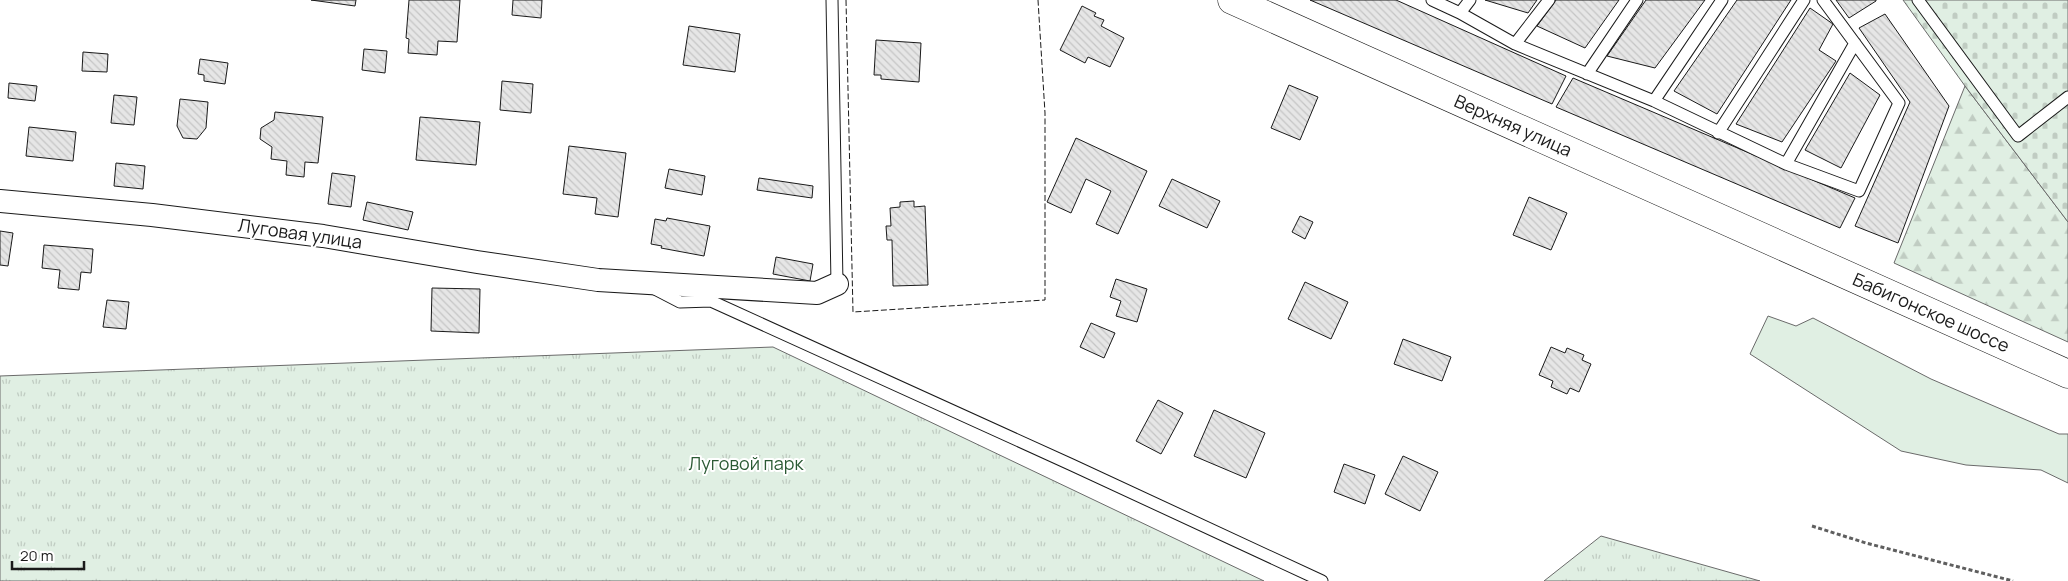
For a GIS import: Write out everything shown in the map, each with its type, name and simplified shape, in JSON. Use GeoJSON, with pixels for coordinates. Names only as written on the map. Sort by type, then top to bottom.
{"type":"FeatureCollection","features":[{"type":"Feature","properties":{"kind":"street","name":"Верхняя улица"},"geometry":{"type":"LineString","coordinates":[[1232,0],[1794,252]]}},
{"type":"Feature","properties":{"kind":"street","name":"Луговая улица"},"geometry":{"type":"LineString","coordinates":[[0,201],[152,215],[323,236],[598,280],[816,293],[837,284]]}},
{"type":"Feature","properties":{"kind":"street","name":"Бабигонское шоссе"},"geometry":{"type":"LineString","coordinates":[[1794,252],[2068,374]]}},
{"type":"Feature","properties":{"kind":"lane"},"geometry":{"type":"LineString","coordinates":[[832,0],[837,284]]}},
{"type":"Feature","properties":{"kind":"lane"},"geometry":{"type":"LineString","coordinates":[[1432,0],[1460,13],[1515,44],[1654,101],[1786,164],[1859,190],[1899,103],[1823,0]]}},
{"type":"Feature","properties":{"kind":"lane"},"geometry":{"type":"LineString","coordinates":[[1460,13],[1470,0]]}},
{"type":"Feature","properties":{"kind":"lane"},"geometry":{"type":"LineString","coordinates":[[1515,44],[1549,0]]}},
{"type":"Feature","properties":{"kind":"lane"},"geometry":{"type":"LineString","coordinates":[[1587,74],[1637,0]]}},
{"type":"Feature","properties":{"kind":"lane"},"geometry":{"type":"LineString","coordinates":[[1654,101],[1722,0]]}},
{"type":"Feature","properties":{"kind":"lane"},"geometry":{"type":"LineString","coordinates":[[1718,133],[1804,0]]}},
{"type":"Feature","properties":{"kind":"lane"},"geometry":{"type":"LineString","coordinates":[[1918,0],[2018,136],[2068,97]]}},
{"type":"Feature","properties":{"kind":"lane"},"geometry":{"type":"LineString","coordinates":[[1786,164],[1855,43]]}},
{"type":"Feature","properties":{"kind":"lane"},"geometry":{"type":"LineString","coordinates":[[641,282],[680,302],[710,301],[1054,456],[1322,581]]}},
{"type":"Feature","properties":{"kind":"path"},"geometry":{"type":"LineString","coordinates":[[1812,526],[1866,543],[2014,581]]}},
{"type":"Feature","properties":{"kind":"green space"},"geometry":{"type":"Polygon","coordinates":[[[1903,0],[2068,0],[2068,222],[1965,86],[1903,0]]]}},
{"type":"Feature","properties":{"kind":"green space"},"geometry":{"type":"Polygon","coordinates":[[[1965,86],[2068,222],[2068,342],[1894,263],[1965,86]]]}},
{"type":"Feature","properties":{"kind":"green space"},"geometry":{"type":"Polygon","coordinates":[[[1768,316],[1796,326],[1813,318],[1931,379],[2059,434],[2068,434],[2068,483],[2041,470],[1966,465],[1901,451],[1750,354],[1768,316]]]}},
{"type":"Feature","properties":{"kind":"green space","name":"Луговой парк"},"geometry":{"type":"Polygon","coordinates":[[[773,347],[1264,581],[0,581],[0,376],[773,347]]]}},
{"type":"Feature","properties":{"kind":"green space"},"geometry":{"type":"Polygon","coordinates":[[[1601,536],[1760,581],[1544,581],[1601,536]]]}},
{"type":"Feature","properties":{"kind":"building"},"geometry":{"type":"Polygon","coordinates":[[[311,0],[356,0],[355,6],[311,0]]]}},
{"type":"Feature","properties":{"kind":"building"},"geometry":{"type":"Polygon","coordinates":[[[409,0],[460,0],[457,42],[438,41],[437,55],[408,53],[409,39],[406,38],[409,0]]]}},
{"type":"Feature","properties":{"kind":"building"},"geometry":{"type":"Polygon","coordinates":[[[513,0],[542,0],[541,18],[512,15],[513,0]]]}},
{"type":"Feature","properties":{"kind":"building"},"geometry":{"type":"Polygon","coordinates":[[[1310,0],[1396,0],[1566,76],[1552,104],[1310,0]]]}},
{"type":"Feature","properties":{"kind":"building"},"geometry":{"type":"Polygon","coordinates":[[[1485,0],[1537,0],[1528,13],[1485,0]]]}},
{"type":"Feature","properties":{"kind":"building"},"geometry":{"type":"Polygon","coordinates":[[[1556,0],[1619,0],[1585,48],[1537,26],[1556,0]]]}},
{"type":"Feature","properties":{"kind":"building"},"geometry":{"type":"Polygon","coordinates":[[[1646,0],[1705,0],[1655,68],[1607,56],[1646,0]]]}},
{"type":"Feature","properties":{"kind":"building"},"geometry":{"type":"Polygon","coordinates":[[[1737,0],[1791,0],[1717,114],[1674,91],[1737,0]]]}},
{"type":"Feature","properties":{"kind":"building"},"geometry":{"type":"Polygon","coordinates":[[[1836,0],[1876,0],[1876,1],[1849,18],[1836,0]]]}},
{"type":"Feature","properties":{"kind":"building"},"geometry":{"type":"Polygon","coordinates":[[[1082,6],[1096,13],[1094,16],[1104,20],[1101,26],[1124,38],[1110,67],[1088,57],[1085,63],[1060,50],[1082,6]]]}},
{"type":"Feature","properties":{"kind":"building"},"geometry":{"type":"Polygon","coordinates":[[[1810,8],[1833,24],[1819,50],[1836,61],[1782,142],[1736,124],[1810,8]]]}},
{"type":"Feature","properties":{"kind":"building"},"geometry":{"type":"Polygon","coordinates":[[[1885,14],[1949,106],[1898,243],[1855,226],[1910,102],[1859,28],[1885,14]]]}},
{"type":"Feature","properties":{"kind":"building"},"geometry":{"type":"Polygon","coordinates":[[[689,26],[740,34],[735,72],[683,65],[689,26]]]}},
{"type":"Feature","properties":{"kind":"building"},"geometry":{"type":"Polygon","coordinates":[[[876,40],[921,43],[919,82],[881,79],[881,75],[874,75],[876,40]]]}},
{"type":"Feature","properties":{"kind":"building"},"geometry":{"type":"Polygon","coordinates":[[[364,49],[387,51],[385,73],[362,70],[364,49]]]}},
{"type":"Feature","properties":{"kind":"building"},"geometry":{"type":"Polygon","coordinates":[[[83,52],[108,54],[107,72],[82,71],[83,52]]]}},
{"type":"Feature","properties":{"kind":"building"},"geometry":{"type":"Polygon","coordinates":[[[200,59],[228,63],[225,84],[204,81],[204,75],[198,74],[200,59]]]}},
{"type":"Feature","properties":{"kind":"building"},"geometry":{"type":"Polygon","coordinates":[[[1850,73],[1880,95],[1841,168],[1805,150],[1850,73]]]}},
{"type":"Feature","properties":{"kind":"building"},"geometry":{"type":"Polygon","coordinates":[[[1573,78],[1855,198],[1840,228],[1556,107],[1573,78]]]}},
{"type":"Feature","properties":{"kind":"building"},"geometry":{"type":"Polygon","coordinates":[[[502,81],[533,84],[531,113],[500,110],[502,81]]]}},
{"type":"Feature","properties":{"kind":"building"},"geometry":{"type":"Polygon","coordinates":[[[9,83],[37,86],[35,101],[8,98],[9,83]]]}},
{"type":"Feature","properties":{"kind":"building"},"geometry":{"type":"Polygon","coordinates":[[[1289,85],[1318,97],[1300,140],[1271,128],[1289,85]]]}},
{"type":"Feature","properties":{"kind":"building"},"geometry":{"type":"Polygon","coordinates":[[[114,95],[137,97],[134,125],[111,123],[114,95]]]}},
{"type":"Feature","properties":{"kind":"building"},"geometry":{"type":"Polygon","coordinates":[[[180,99],[208,102],[206,128],[197,139],[183,138],[177,126],[180,99]]]}},
{"type":"Feature","properties":{"kind":"building"},"geometry":{"type":"Polygon","coordinates":[[[275,112],[323,117],[318,163],[305,162],[304,177],[286,175],[287,161],[271,159],[272,147],[260,139],[261,128],[274,120],[275,112]]]}},
{"type":"Feature","properties":{"kind":"building"},"geometry":{"type":"Polygon","coordinates":[[[420,117],[480,122],[476,165],[416,160],[420,117]]]}},
{"type":"Feature","properties":{"kind":"building"},"geometry":{"type":"Polygon","coordinates":[[[29,127],[76,132],[73,161],[26,156],[29,127]]]}},
{"type":"Feature","properties":{"kind":"building"},"geometry":{"type":"Polygon","coordinates":[[[1076,138],[1147,171],[1118,234],[1096,224],[1111,191],[1086,179],[1071,213],[1047,202],[1076,138]]]}},
{"type":"Feature","properties":{"kind":"building"},"geometry":{"type":"Polygon","coordinates":[[[569,146],[626,153],[618,217],[595,214],[597,198],[563,194],[569,146]]]}},
{"type":"Feature","properties":{"kind":"building"},"geometry":{"type":"Polygon","coordinates":[[[116,163],[145,166],[143,189],[114,186],[116,163]]]}},
{"type":"Feature","properties":{"kind":"building"},"geometry":{"type":"Polygon","coordinates":[[[669,169],[705,176],[702,195],[665,188],[669,169]]]}},
{"type":"Feature","properties":{"kind":"building"},"geometry":{"type":"Polygon","coordinates":[[[332,173],[355,176],[351,207],[328,204],[332,173]]]}},
{"type":"Feature","properties":{"kind":"building"},"geometry":{"type":"Polygon","coordinates":[[[759,178],[813,186],[812,198],[757,190],[759,178]]]}},
{"type":"Feature","properties":{"kind":"building"},"geometry":{"type":"Polygon","coordinates":[[[1172,179],[1220,201],[1207,228],[1159,206],[1172,179]]]}},
{"type":"Feature","properties":{"kind":"building"},"geometry":{"type":"Polygon","coordinates":[[[1529,197],[1567,213],[1551,250],[1513,235],[1529,197]]]}},
{"type":"Feature","properties":{"kind":"building"},"geometry":{"type":"Polygon","coordinates":[[[914,201],[914,207],[925,206],[928,285],[893,286],[892,240],[887,240],[886,226],[891,226],[890,208],[900,207],[900,202],[914,201]]]}},
{"type":"Feature","properties":{"kind":"building"},"geometry":{"type":"Polygon","coordinates":[[[367,202],[413,212],[408,230],[363,220],[367,202]]]}},
{"type":"Feature","properties":{"kind":"building"},"geometry":{"type":"Polygon","coordinates":[[[1300,216],[1313,222],[1305,239],[1292,232],[1300,216]]]}},
{"type":"Feature","properties":{"kind":"building"},"geometry":{"type":"Polygon","coordinates":[[[667,218],[710,226],[704,256],[661,248],[662,246],[651,244],[655,219],[666,221],[667,218]]]}},
{"type":"Feature","properties":{"kind":"building"},"geometry":{"type":"Polygon","coordinates":[[[0,231],[13,233],[8,266],[0,265],[0,231]]]}},
{"type":"Feature","properties":{"kind":"building"},"geometry":{"type":"Polygon","coordinates":[[[44,245],[93,249],[91,273],[81,272],[79,290],[58,288],[60,270],[42,268],[44,245]]]}},
{"type":"Feature","properties":{"kind":"building"},"geometry":{"type":"Polygon","coordinates":[[[776,257],[813,264],[810,281],[773,274],[776,257]]]}},
{"type":"Feature","properties":{"kind":"building"},"geometry":{"type":"Polygon","coordinates":[[[1116,279],[1147,289],[1137,322],[1116,316],[1121,301],[1110,297],[1116,279]]]}},
{"type":"Feature","properties":{"kind":"building"},"geometry":{"type":"Polygon","coordinates":[[[1305,282],[1348,302],[1331,339],[1288,319],[1305,282]]]}},
{"type":"Feature","properties":{"kind":"building"},"geometry":{"type":"Polygon","coordinates":[[[432,288],[480,289],[479,333],[431,331],[432,288]]]}},
{"type":"Feature","properties":{"kind":"building"},"geometry":{"type":"Polygon","coordinates":[[[107,300],[129,302],[126,329],[103,327],[107,300]]]}},
{"type":"Feature","properties":{"kind":"building"},"geometry":{"type":"Polygon","coordinates":[[[1091,323],[1115,333],[1104,358],[1080,347],[1091,323]]]}},
{"type":"Feature","properties":{"kind":"building"},"geometry":{"type":"Polygon","coordinates":[[[1403,339],[1451,357],[1442,381],[1394,364],[1403,339]]]}},
{"type":"Feature","properties":{"kind":"building"},"geometry":{"type":"Polygon","coordinates":[[[1551,347],[1565,353],[1567,348],[1584,355],[1582,360],[1591,364],[1579,392],[1570,388],[1567,394],[1551,387],[1553,381],[1539,375],[1551,347]]]}},
{"type":"Feature","properties":{"kind":"building"},"geometry":{"type":"Polygon","coordinates":[[[1158,400],[1183,413],[1161,454],[1136,441],[1158,400]]]}},
{"type":"Feature","properties":{"kind":"building"},"geometry":{"type":"Polygon","coordinates":[[[1214,410],[1265,433],[1246,478],[1194,456],[1214,410]]]}},
{"type":"Feature","properties":{"kind":"building"},"geometry":{"type":"Polygon","coordinates":[[[1403,456],[1438,472],[1420,511],[1385,494],[1403,456]]]}},
{"type":"Feature","properties":{"kind":"building"},"geometry":{"type":"Polygon","coordinates":[[[1344,464],[1375,475],[1365,504],[1334,492],[1344,464]]]}},
{"type":"Feature","properties":{"kind":"fence"},"geometry":{"type":"LineString","coordinates":[[846,0],[853,312],[1045,300],[1045,113],[1038,0]]}}]}
